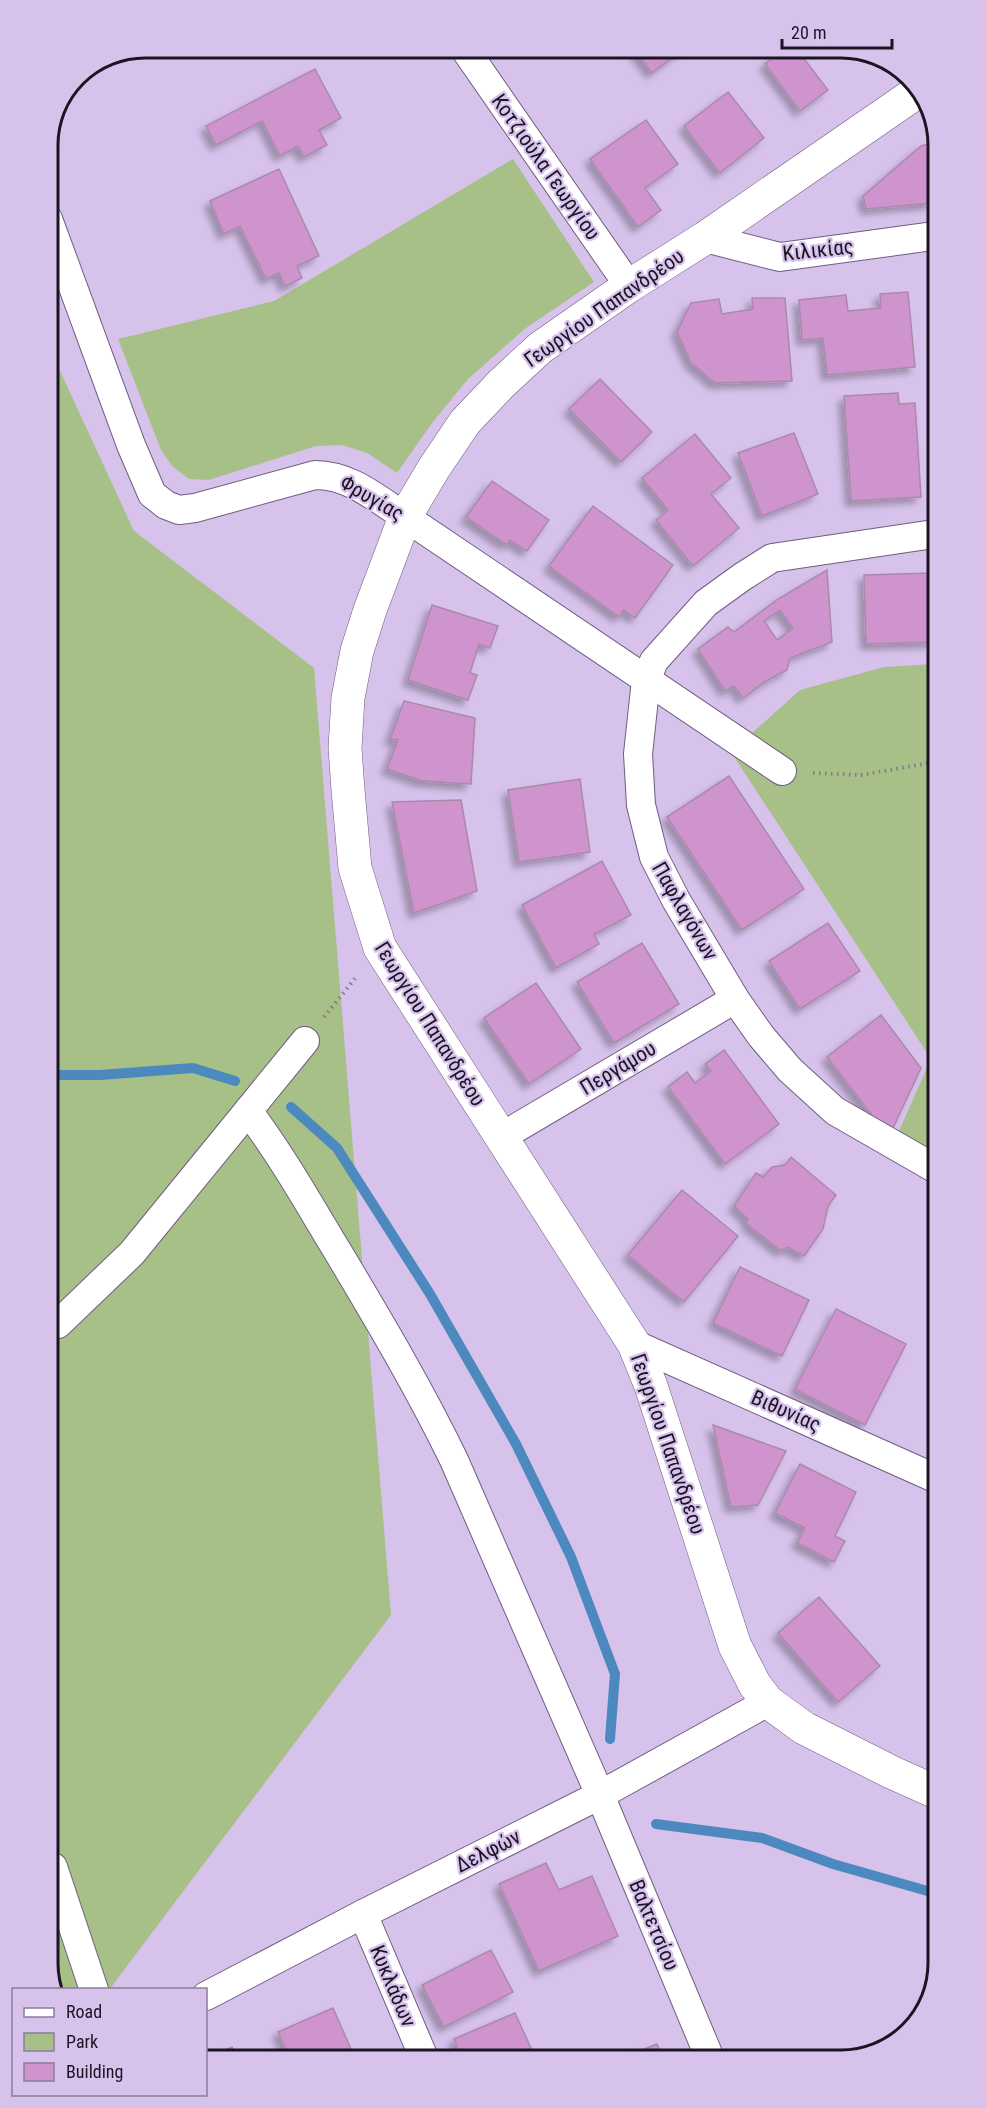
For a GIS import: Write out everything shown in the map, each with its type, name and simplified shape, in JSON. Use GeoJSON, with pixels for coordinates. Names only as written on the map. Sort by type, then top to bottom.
{"type":"FeatureCollection","features":[{"type":"Feature","properties":{"kind":"street","name":"Κοτζιούλα Γεωργίου"},"geometry":{"type":"LineString","coordinates":[[476,58],[629,286]]}},
{"type":"Feature","properties":{"kind":"street","name":"Γεωργίου Παπανδρέου"},"geometry":{"type":"LineString","coordinates":[[912,96],[540,348],[465,422],[405,516],[370,610],[357,651],[348,698],[345,748],[355,868],[380,948],[634,1344],[651,1386],[735,1647],[755,1685],[768,1702],[804,1728],[928,1788]]}},
{"type":"Feature","properties":{"kind":"street","name":"Κιλικίας"},"geometry":{"type":"LineString","coordinates":[[705,238],[780,257],[928,237]]}},
{"type":"Feature","properties":{"kind":"street","name":"Φρυγίας"},"geometry":{"type":"LineString","coordinates":[[59,249],[131,445],[152,494],[179,510],[195,508],[315,475],[332,475],[348,481],[405,516],[783,771]]}},
{"type":"Feature","properties":{"kind":"street","name":"Παφλαγόνων"},"geometry":{"type":"LineString","coordinates":[[928,535],[772,558],[706,603],[654,661],[646,680],[638,754],[641,805],[654,857],[676,900],[735,999],[761,1036],[790,1071],[835,1111],[928,1164]]}},
{"type":"Feature","properties":{"kind":"street","name":"Περγάμου"},"geometry":{"type":"LineString","coordinates":[[501,1137],[735,999]]}},
{"type":"Feature","properties":{"kind":"street"},"geometry":{"type":"LineString","coordinates":[[58,1324],[132,1253],[305,1041]]}},
{"type":"Feature","properties":{"kind":"street","name":"Βαλτετσίου"},"geometry":{"type":"LineString","coordinates":[[248,1111],[282,1160],[429,1407],[600,1795],[706,2050]]}},
{"type":"Feature","properties":{"kind":"street","name":"Βιθυνίας"},"geometry":{"type":"LineString","coordinates":[[634,1344],[928,1475]]}},
{"type":"Feature","properties":{"kind":"street","name":"Δελφών"},"geometry":{"type":"LineString","coordinates":[[207,1995],[600,1795],[768,1702]]}},
{"type":"Feature","properties":{"kind":"street"},"geometry":{"type":"LineString","coordinates":[[58,1883],[94,1988]]}},
{"type":"Feature","properties":{"kind":"street","name":"Κυκλάδων"},"geometry":{"type":"LineString","coordinates":[[363,1914],[420,2049]]}},
{"type":"Feature","properties":{"kind":"path"},"geometry":{"type":"LineString","coordinates":[[783,771],[861,775],[928,763]]}},
{"type":"Feature","properties":{"kind":"path"},"geometry":{"type":"LineString","coordinates":[[305,1041],[380,948]]}},
{"type":"Feature","properties":{"kind":"green space"},"geometry":{"type":"Polygon","coordinates":[[[513,159],[594,282],[526,328],[468,379],[432,423],[397,473],[367,453],[342,445],[316,446],[209,480],[189,479],[172,466],[161,450],[118,339],[274,301],[513,159]]]}},
{"type":"Feature","properties":{"kind":"green space"},"geometry":{"type":"Polygon","coordinates":[[[59,368],[134,531],[314,668],[391,1615],[111,1988],[62,1988],[58,1963],[59,368]]]}},
{"type":"Feature","properties":{"kind":"green space"},"geometry":{"type":"Polygon","coordinates":[[[928,664],[928,1054],[731,752],[800,690],[884,667],[928,664]]]}},
{"type":"Feature","properties":{"kind":"green space"},"geometry":{"type":"Polygon","coordinates":[[[928,1066],[928,1148],[898,1133],[928,1066]]]}},
{"type":"Feature","properties":{"kind":"building"},"geometry":{"type":"Polygon","coordinates":[[[641,59],[671,59],[652,73],[641,59]]]}},
{"type":"Feature","properties":{"kind":"building"},"geometry":{"type":"Polygon","coordinates":[[[771,59],[804,59],[828,90],[800,111],[765,64],[771,59]]]}},
{"type":"Feature","properties":{"kind":"building"},"geometry":{"type":"Polygon","coordinates":[[[315,69],[341,118],[319,130],[327,145],[304,157],[298,146],[280,156],[262,121],[216,145],[206,126],[315,69]]]}},
{"type":"Feature","properties":{"kind":"building"},"geometry":{"type":"Polygon","coordinates":[[[728,92],[764,138],[720,173],[684,126],[728,92]]]}},
{"type":"Feature","properties":{"kind":"building"},"geometry":{"type":"Polygon","coordinates":[[[646,120],[678,164],[645,188],[661,210],[638,227],[590,159],[646,120]]]}},
{"type":"Feature","properties":{"kind":"building"},"geometry":{"type":"Polygon","coordinates":[[[928,144],[928,203],[866,209],[863,196],[921,146],[928,144]]]}},
{"type":"Feature","properties":{"kind":"building"},"geometry":{"type":"Polygon","coordinates":[[[279,169],[319,256],[297,266],[302,278],[285,286],[279,273],[266,279],[240,226],[224,234],[210,201],[279,169]]]}},
{"type":"Feature","properties":{"kind":"building"},"geometry":{"type":"Polygon","coordinates":[[[908,292],[915,367],[827,375],[823,338],[802,340],[799,300],[846,295],[848,311],[881,308],[880,294],[908,292]]]}},
{"type":"Feature","properties":{"kind":"building"},"geometry":{"type":"Polygon","coordinates":[[[752,298],[785,298],[792,381],[715,383],[691,363],[677,332],[691,303],[719,299],[722,314],[753,309],[752,298]]]}},
{"type":"Feature","properties":{"kind":"building"},"geometry":{"type":"Polygon","coordinates":[[[600,379],[652,432],[621,462],[569,409],[600,379]]]}},
{"type":"Feature","properties":{"kind":"building"},"geometry":{"type":"Polygon","coordinates":[[[898,393],[899,404],[915,403],[921,497],[851,501],[844,396],[898,393]]]}},
{"type":"Feature","properties":{"kind":"building"},"geometry":{"type":"Polygon","coordinates":[[[794,433],[818,494],[762,516],[738,453],[794,433]]]}},
{"type":"Feature","properties":{"kind":"building"},"geometry":{"type":"Polygon","coordinates":[[[695,434],[731,478],[711,494],[739,528],[693,566],[656,520],[668,510],[642,478],[695,434]]]}},
{"type":"Feature","properties":{"kind":"building"},"geometry":{"type":"Polygon","coordinates":[[[492,481],[549,520],[527,551],[510,540],[507,545],[466,517],[492,481]]]}},
{"type":"Feature","properties":{"kind":"building"},"geometry":{"type":"Polygon","coordinates":[[[593,506],[673,565],[635,618],[624,610],[619,617],[549,566],[593,506]]]}},
{"type":"Feature","properties":{"kind":"building"},"geometry":{"type":"Polygon","coordinates":[[[827,570],[832,642],[790,658],[787,670],[766,681],[743,698],[734,686],[725,691],[698,649],[728,627],[734,632],[778,599],[827,570]],[[780,610],[764,621],[777,640],[793,628],[780,610]]]}},
{"type":"Feature","properties":{"kind":"building"},"geometry":{"type":"Polygon","coordinates":[[[928,573],[928,642],[866,644],[864,575],[928,573]]]}},
{"type":"Feature","properties":{"kind":"building"},"geometry":{"type":"Polygon","coordinates":[[[432,605],[498,626],[490,648],[479,644],[470,673],[477,675],[468,700],[408,680],[432,605]]]}},
{"type":"Feature","properties":{"kind":"building"},"geometry":{"type":"Polygon","coordinates":[[[404,701],[475,718],[471,784],[422,781],[387,769],[398,740],[390,739],[404,701]]]}},
{"type":"Feature","properties":{"kind":"building"},"geometry":{"type":"Polygon","coordinates":[[[729,776],[804,889],[742,930],[667,817],[729,776]]]}},
{"type":"Feature","properties":{"kind":"building"},"geometry":{"type":"Polygon","coordinates":[[[580,779],[590,852],[519,862],[508,790],[580,779]]]}},
{"type":"Feature","properties":{"kind":"building"},"geometry":{"type":"Polygon","coordinates":[[[461,800],[477,891],[414,913],[392,802],[461,800]]]}},
{"type":"Feature","properties":{"kind":"building"},"geometry":{"type":"Polygon","coordinates":[[[602,861],[631,915],[594,934],[599,944],[556,968],[522,905],[602,861]]]}},
{"type":"Feature","properties":{"kind":"building"},"geometry":{"type":"Polygon","coordinates":[[[828,923],[860,971],[800,1009],[769,961],[828,923]]]}},
{"type":"Feature","properties":{"kind":"building"},"geometry":{"type":"Polygon","coordinates":[[[642,943],[679,1004],[614,1043],[577,982],[642,943]]]}},
{"type":"Feature","properties":{"kind":"building"},"geometry":{"type":"Polygon","coordinates":[[[536,983],[581,1049],[529,1084],[484,1018],[536,983]]]}},
{"type":"Feature","properties":{"kind":"building"},"geometry":{"type":"Polygon","coordinates":[[[881,1015],[921,1068],[893,1128],[874,1118],[827,1057],[881,1015]]]}},
{"type":"Feature","properties":{"kind":"building"},"geometry":{"type":"Polygon","coordinates":[[[724,1050],[779,1124],[725,1164],[668,1087],[687,1072],[695,1083],[711,1071],[705,1064],[724,1050]]]}},
{"type":"Feature","properties":{"kind":"building"},"geometry":{"type":"Polygon","coordinates":[[[791,1157],[836,1195],[828,1206],[823,1229],[804,1256],[788,1247],[781,1251],[747,1224],[748,1219],[734,1206],[756,1173],[763,1177],[772,1167],[785,1165],[791,1157]]]}},
{"type":"Feature","properties":{"kind":"building"},"geometry":{"type":"Polygon","coordinates":[[[682,1190],[738,1236],[684,1302],[628,1255],[682,1190]]]}},
{"type":"Feature","properties":{"kind":"building"},"geometry":{"type":"Polygon","coordinates":[[[740,1267],[809,1300],[782,1356],[713,1323],[740,1267]]]}},
{"type":"Feature","properties":{"kind":"building"},"geometry":{"type":"Polygon","coordinates":[[[836,1309],[906,1344],[865,1425],[795,1389],[836,1309]]]}},
{"type":"Feature","properties":{"kind":"building"},"geometry":{"type":"Polygon","coordinates":[[[713,1425],[786,1451],[758,1505],[731,1507],[713,1425]]]}},
{"type":"Feature","properties":{"kind":"building"},"geometry":{"type":"Polygon","coordinates":[[[800,1464],[856,1492],[835,1536],[845,1541],[834,1562],[797,1543],[805,1528],[775,1513],[800,1464]]]}},
{"type":"Feature","properties":{"kind":"building"},"geometry":{"type":"Polygon","coordinates":[[[819,1597],[880,1666],[838,1702],[778,1633],[819,1597]]]}},
{"type":"Feature","properties":{"kind":"building"},"geometry":{"type":"Polygon","coordinates":[[[546,1863],[559,1890],[592,1876],[618,1936],[539,1971],[499,1884],[546,1863]]]}},
{"type":"Feature","properties":{"kind":"building"},"geometry":{"type":"Polygon","coordinates":[[[491,1950],[513,1992],[444,2027],[422,1985],[491,1950]]]}},
{"type":"Feature","properties":{"kind":"building"},"geometry":{"type":"Polygon","coordinates":[[[333,2008],[351,2049],[286,2049],[278,2032],[333,2008]]]}},
{"type":"Feature","properties":{"kind":"building"},"geometry":{"type":"Polygon","coordinates":[[[515,2013],[532,2050],[458,2049],[454,2039],[515,2013]]]}},
{"type":"Feature","properties":{"kind":"building"},"geometry":{"type":"Polygon","coordinates":[[[657,2044],[659,2050],[643,2050],[657,2044]]]}},
{"type":"Feature","properties":{"kind":"waterway"},"geometry":{"type":"LineString","coordinates":[[58,1075],[100,1075],[193,1068],[235,1081]]}},
{"type":"Feature","properties":{"kind":"waterway"},"geometry":{"type":"LineString","coordinates":[[291,1107],[337,1148],[430,1294],[516,1444],[571,1557],[615,1674],[610,1739]]}},
{"type":"Feature","properties":{"kind":"waterway"},"geometry":{"type":"LineString","coordinates":[[656,1824],[762,1838],[833,1864],[928,1891]]}}]}
